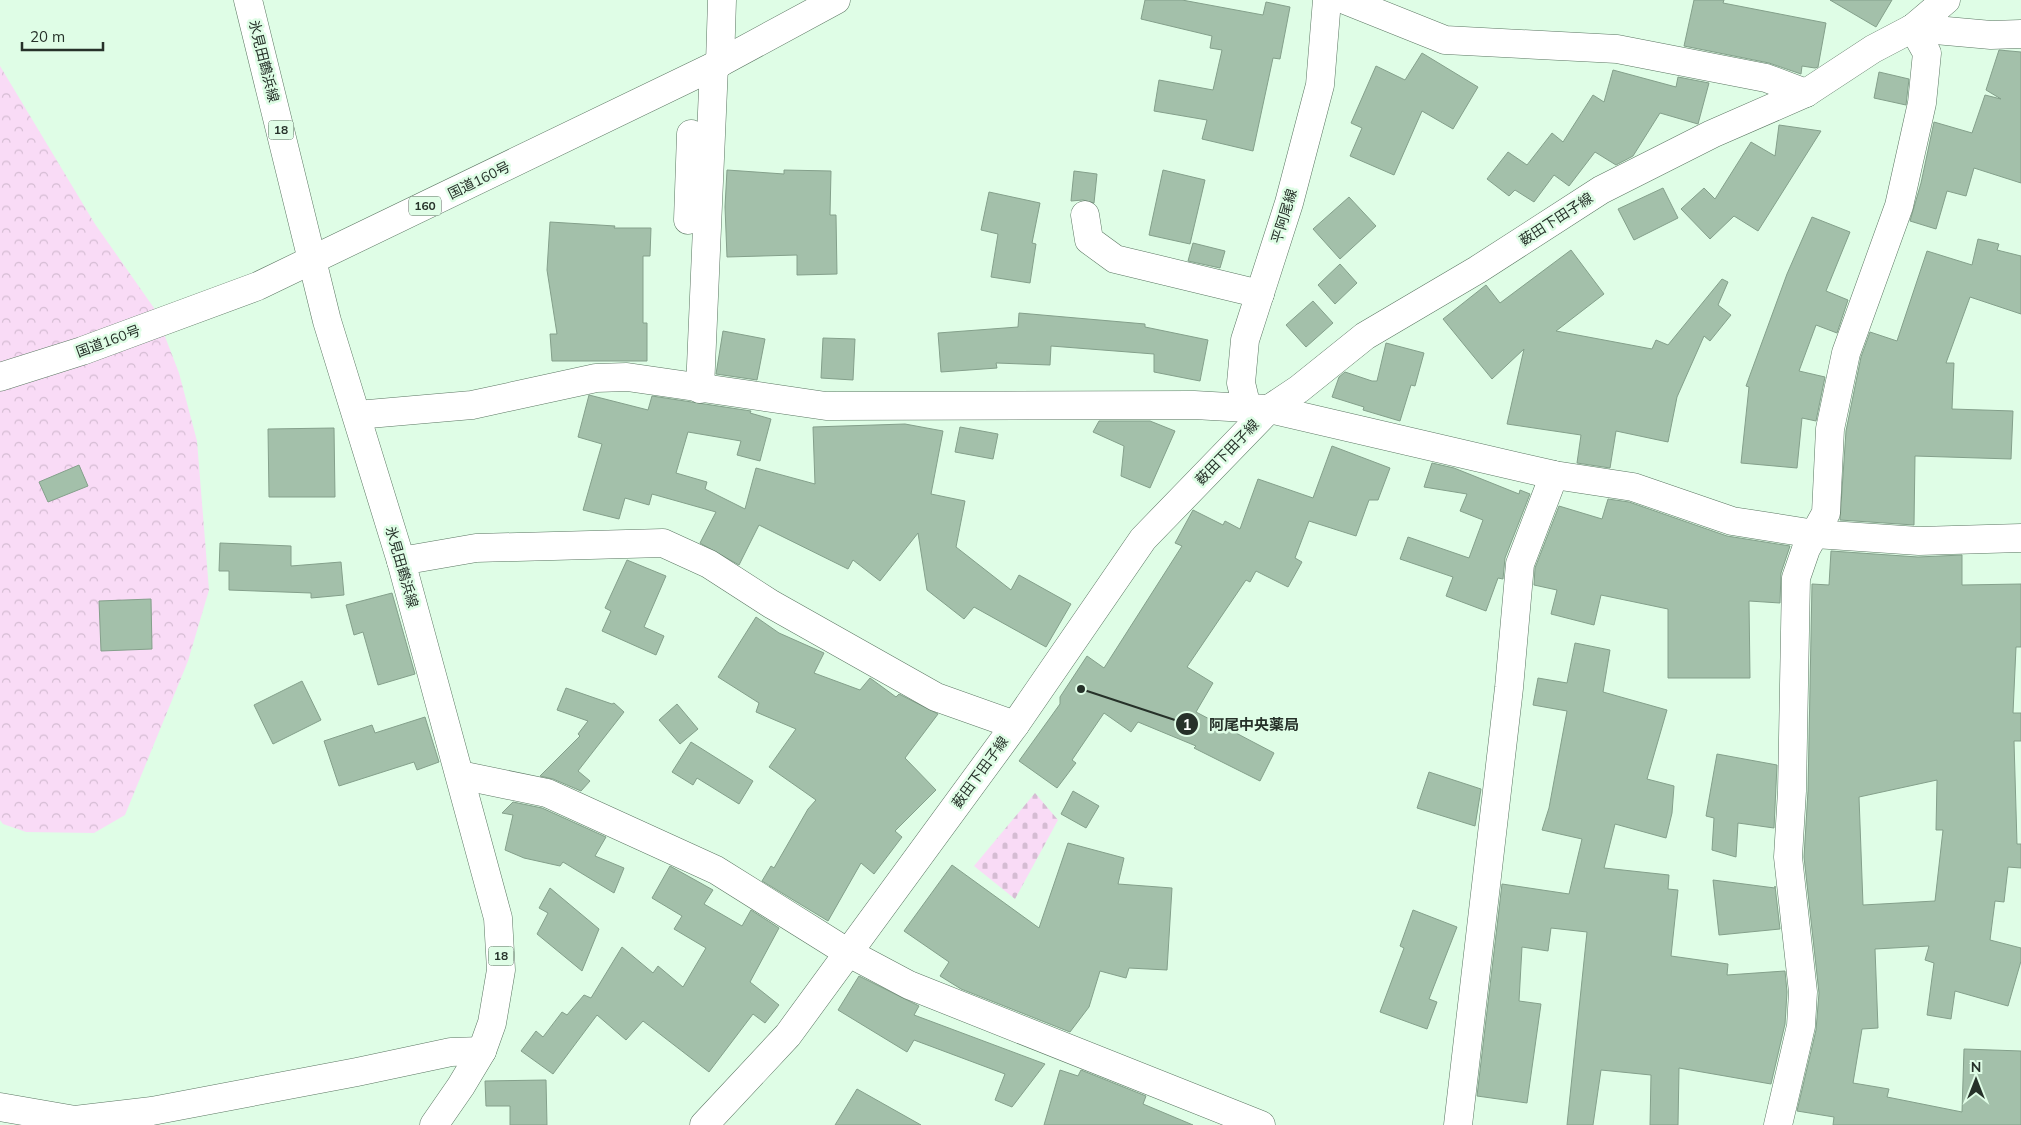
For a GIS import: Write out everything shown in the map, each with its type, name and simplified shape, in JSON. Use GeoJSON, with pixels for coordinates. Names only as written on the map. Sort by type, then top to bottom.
{"type":"FeatureCollection","features":[{"type":"Feature","properties":{"kind":"main road","name":"氷見田鶴浜線"},"geometry":{"type":"LineString","coordinates":[[248,0],[327,321],[401,561],[498,918],[501,970],[492,1023],[482,1052],[462,1086],[434,1125]]}},
{"type":"Feature","properties":{"kind":"main road"},"geometry":{"type":"LineString","coordinates":[[700,389],[722,0]]}},
{"type":"Feature","properties":{"kind":"main road","name":"国道160号"},"geometry":{"type":"LineString","coordinates":[[0,377],[82,351],[258,286],[717,65],[836,0]]}},
{"type":"Feature","properties":{"kind":"main road","name":"平阿尾線"},"geometry":{"type":"LineString","coordinates":[[1258,409],[1241,383],[1245,340],[1289,202],[1320,85],[1327,0]]}},
{"type":"Feature","properties":{"kind":"main road"},"geometry":{"type":"LineString","coordinates":[[1345,0],[1445,40],[1617,49],[1766,78],[1806,93]]}},
{"type":"Feature","properties":{"kind":"main road","name":"薮田下田子線"},"geometry":{"type":"LineString","coordinates":[[704,1125],[788,1035],[1015,724],[1143,539],[1258,409],[1299,389],[1365,336],[1477,270],[1601,190],[1712,134],[1806,93],[1873,50],[1913,28],[1946,0]]}},
{"type":"Feature","properties":{"kind":"main road"},"geometry":{"type":"LineString","coordinates":[[1913,28],[1991,36],[2021,34]]}},
{"type":"Feature","properties":{"kind":"main road"},"geometry":{"type":"LineString","coordinates":[[1778,1125],[1802,1026],[1803,992],[1788,857],[1792,782],[1796,578],[1806,549],[1826,513],[1830,429],[1846,353],[1899,206],[1922,103],[1927,53],[1913,28]]}},
{"type":"Feature","properties":{"kind":"main road"},"geometry":{"type":"LineString","coordinates":[[691,134],[686,280],[704,292]]}},
{"type":"Feature","properties":{"kind":"main road"},"geometry":{"type":"LineString","coordinates":[[1085,215],[1089,240],[1115,260],[1260,294]]}},
{"type":"Feature","properties":{"kind":"main road"},"geometry":{"type":"LineString","coordinates":[[357,415],[472,405],[596,378],[626,377],[826,406],[1194,405],[1258,409],[1554,475],[1633,488],[1732,521],[1815,534],[1919,541],[2021,538]]}},
{"type":"Feature","properties":{"kind":"main road"},"geometry":{"type":"LineString","coordinates":[[1458,1125],[1510,688],[1520,564],[1554,475]]}},
{"type":"Feature","properties":{"kind":"main road"},"geometry":{"type":"LineString","coordinates":[[401,561],[476,548],[663,544],[709,564],[771,604],[936,697],[1015,724]]}},
{"type":"Feature","properties":{"kind":"main road"},"geometry":{"type":"LineString","coordinates":[[460,775],[547,793],[707,866],[758,894],[847,952],[909,985],[1261,1125]]}},
{"type":"Feature","properties":{"kind":"main road"},"geometry":{"type":"LineString","coordinates":[[0,1107],[75,1120],[152,1111],[451,1052],[482,1052]]}},
{"type":"Feature","properties":{"kind":"green space"},"geometry":{"type":"Polygon","coordinates":[[[0,66],[95,224],[154,308],[179,373],[197,441],[209,590],[188,661],[125,815],[94,833],[26,832],[3,824],[0,820],[0,66]]]}},
{"type":"Feature","properties":{"kind":"green space"},"geometry":{"type":"Polygon","coordinates":[[[1035,793],[1058,820],[1015,899],[974,866],[1035,793]]]}},
{"type":"Feature","properties":{"kind":"building"},"geometry":{"type":"Polygon","coordinates":[[[1145,0],[1182,0],[1263,15],[1266,2],[1290,7],[1280,59],[1273,58],[1253,151],[1202,139],[1207,120],[1154,111],[1159,80],[1213,90],[1222,50],[1210,48],[1212,36],[1141,19],[1145,0]]]}},
{"type":"Feature","properties":{"kind":"building"},"geometry":{"type":"Polygon","coordinates":[[[1694,0],[1724,0],[1723,3],[1826,23],[1818,67],[1802,66],[1801,74],[1769,63],[1684,46],[1694,0]]]}},
{"type":"Feature","properties":{"kind":"building"},"geometry":{"type":"Polygon","coordinates":[[[1830,0],[1892,0],[1876,27],[1830,0]]]}},
{"type":"Feature","properties":{"kind":"building"},"geometry":{"type":"Polygon","coordinates":[[[1999,50],[2021,52],[2021,183],[1974,168],[1966,196],[1947,191],[1936,229],[1910,221],[1921,183],[1934,122],[1972,133],[1985,95],[2001,99],[1986,90],[1999,50]]]}},
{"type":"Feature","properties":{"kind":"building"},"geometry":{"type":"Polygon","coordinates":[[[1422,53],[1478,87],[1453,129],[1422,111],[1394,175],[1350,156],[1362,128],[1351,123],[1376,66],[1405,80],[1422,53]]]}},
{"type":"Feature","properties":{"kind":"building"},"geometry":{"type":"Polygon","coordinates":[[[1613,70],[1676,87],[1678,77],[1709,83],[1698,124],[1660,113],[1633,156],[1616,165],[1595,152],[1569,186],[1554,175],[1534,202],[1515,190],[1509,196],[1487,179],[1508,152],[1527,165],[1552,133],[1563,142],[1593,95],[1604,102],[1613,70]]]}},
{"type":"Feature","properties":{"kind":"building"},"geometry":{"type":"Polygon","coordinates":[[[1879,72],[1909,79],[1906,105],[1874,98],[1879,72]]]}},
{"type":"Feature","properties":{"kind":"building"},"geometry":{"type":"Polygon","coordinates":[[[1779,125],[1821,131],[1758,231],[1734,216],[1710,239],[1681,209],[1704,188],[1715,199],[1751,142],[1775,156],[1779,125]]]}},
{"type":"Feature","properties":{"kind":"building"},"geometry":{"type":"Polygon","coordinates":[[[727,170],[784,174],[784,170],[831,171],[830,215],[836,215],[837,274],[797,275],[797,255],[727,257],[725,207],[727,170]]]}},
{"type":"Feature","properties":{"kind":"building"},"geometry":{"type":"Polygon","coordinates":[[[1163,170],[1205,180],[1190,244],[1149,235],[1163,170]]]}},
{"type":"Feature","properties":{"kind":"building"},"geometry":{"type":"Polygon","coordinates":[[[1074,171],[1097,174],[1094,203],[1083,200],[1071,201],[1074,171]]]}},
{"type":"Feature","properties":{"kind":"building"},"geometry":{"type":"Polygon","coordinates":[[[1663,188],[1678,218],[1634,240],[1618,209],[1663,188]]]}},
{"type":"Feature","properties":{"kind":"building"},"geometry":{"type":"Polygon","coordinates":[[[989,192],[1040,203],[1032,243],[1036,244],[1030,283],[991,277],[998,234],[981,230],[989,192]]]}},
{"type":"Feature","properties":{"kind":"building"},"geometry":{"type":"Polygon","coordinates":[[[1349,197],[1376,226],[1340,259],[1313,229],[1349,197]]]}},
{"type":"Feature","properties":{"kind":"building"},"geometry":{"type":"Polygon","coordinates":[[[1812,217],[1850,232],[1826,291],[1848,300],[1837,333],[1816,325],[1799,371],[1825,377],[1816,421],[1802,418],[1797,468],[1741,463],[1749,387],[1746,386],[1787,274],[1812,217]]]}},
{"type":"Feature","properties":{"kind":"building"},"geometry":{"type":"Polygon","coordinates":[[[550,222],[615,226],[614,228],[651,228],[650,256],[643,256],[643,323],[647,323],[647,361],[552,361],[550,334],[557,334],[547,270],[550,222]]]}},
{"type":"Feature","properties":{"kind":"building"},"geometry":{"type":"Polygon","coordinates":[[[1978,239],[1999,244],[1997,250],[2021,256],[2021,314],[1970,297],[1946,363],[1954,363],[1952,409],[2013,411],[2011,459],[1915,456],[1914,525],[1840,520],[1846,431],[1861,357],[1870,332],[1897,341],[1927,251],[1972,265],[1978,239]]]}},
{"type":"Feature","properties":{"kind":"building"},"geometry":{"type":"Polygon","coordinates":[[[1193,243],[1225,251],[1220,268],[1188,261],[1193,243]]]}},
{"type":"Feature","properties":{"kind":"building"},"geometry":{"type":"Polygon","coordinates":[[[1571,250],[1604,294],[1556,331],[1652,349],[1656,340],[1668,345],[1722,279],[1728,282],[1718,305],[1731,315],[1710,341],[1704,336],[1677,397],[1668,442],[1616,431],[1610,468],[1577,463],[1581,435],[1507,424],[1524,349],[1492,379],[1443,319],[1486,285],[1500,303],[1571,250]]]}},
{"type":"Feature","properties":{"kind":"building"},"geometry":{"type":"Polygon","coordinates":[[[1340,264],[1357,283],[1335,304],[1318,285],[1340,264]]]}},
{"type":"Feature","properties":{"kind":"building"},"geometry":{"type":"Polygon","coordinates":[[[1313,301],[1333,323],[1306,347],[1286,325],[1313,301]]]}},
{"type":"Feature","properties":{"kind":"building"},"geometry":{"type":"Polygon","coordinates":[[[1019,313],[1145,324],[1145,327],[1208,340],[1200,381],[1154,372],[1154,354],[1051,346],[1050,365],[996,363],[997,368],[941,372],[938,333],[1018,327],[1019,313]]]}},
{"type":"Feature","properties":{"kind":"building"},"geometry":{"type":"Polygon","coordinates":[[[723,331],[765,339],[757,380],[716,374],[723,331]]]}},
{"type":"Feature","properties":{"kind":"building"},"geometry":{"type":"Polygon","coordinates":[[[823,338],[855,339],[853,380],[821,378],[823,338]]]}},
{"type":"Feature","properties":{"kind":"building"},"geometry":{"type":"Polygon","coordinates":[[[1386,343],[1424,353],[1415,386],[1411,385],[1400,421],[1363,410],[1364,407],[1332,397],[1339,377],[1345,372],[1377,381],[1386,343]]]}},
{"type":"Feature","properties":{"kind":"building"},"geometry":{"type":"Polygon","coordinates":[[[589,395],[648,410],[652,396],[751,411],[750,413],[771,419],[760,461],[737,455],[741,441],[688,432],[676,473],[707,482],[705,489],[745,509],[756,468],[815,484],[813,427],[905,424],[943,431],[931,494],[965,501],[956,547],[1011,590],[1019,575],[1071,604],[1046,647],[974,607],[964,619],[927,590],[918,533],[880,581],[853,560],[848,569],[759,525],[739,565],[700,543],[716,512],[652,494],[649,505],[625,498],[619,519],[583,510],[602,444],[578,437],[589,395]]]}},
{"type":"Feature","properties":{"kind":"building"},"geometry":{"type":"Polygon","coordinates":[[[1099,421],[1150,421],[1175,431],[1150,488],[1121,476],[1124,446],[1093,432],[1099,421]]]}},
{"type":"Feature","properties":{"kind":"building"},"geometry":{"type":"Polygon","coordinates":[[[960,427],[998,434],[993,459],[955,452],[960,427]]]}},
{"type":"Feature","properties":{"kind":"building"},"geometry":{"type":"Polygon","coordinates":[[[334,428],[335,497],[269,497],[268,429],[334,428]]]}},
{"type":"Feature","properties":{"kind":"building"},"geometry":{"type":"Polygon","coordinates":[[[1332,446],[1390,468],[1378,500],[1369,500],[1356,536],[1309,521],[1295,558],[1302,562],[1288,587],[1256,571],[1250,582],[1246,580],[1187,667],[1213,683],[1196,712],[1274,753],[1260,781],[1194,748],[1196,746],[1138,722],[1131,732],[1104,713],[1072,760],[1076,763],[1057,788],[1019,761],[1060,704],[1060,697],[1087,656],[1104,668],[1182,546],[1175,543],[1193,510],[1223,525],[1225,521],[1240,529],[1258,479],[1313,498],[1332,446]]]}},
{"type":"Feature","properties":{"kind":"building"},"geometry":{"type":"Polygon","coordinates":[[[1432,463],[1454,468],[1519,494],[1520,490],[1530,494],[1505,558],[1503,579],[1498,578],[1486,611],[1446,596],[1453,577],[1400,559],[1408,537],[1469,558],[1483,520],[1460,511],[1467,494],[1424,487],[1432,463]]]}},
{"type":"Feature","properties":{"kind":"building"},"geometry":{"type":"Polygon","coordinates":[[[79,465],[88,486],[48,502],[39,482],[79,465]]]}},
{"type":"Feature","properties":{"kind":"building"},"geometry":{"type":"Polygon","coordinates":[[[1608,499],[1629,502],[1727,536],[1790,546],[1781,573],[1780,603],[1749,601],[1750,678],[1668,678],[1668,609],[1601,595],[1594,625],[1551,614],[1557,590],[1534,585],[1535,568],[1559,506],[1602,519],[1608,499]]]}},
{"type":"Feature","properties":{"kind":"building"},"geometry":{"type":"Polygon","coordinates":[[[220,543],[291,546],[291,566],[341,562],[344,595],[311,598],[311,593],[229,590],[229,571],[219,571],[220,543]]]}},
{"type":"Feature","properties":{"kind":"building"},"geometry":{"type":"Polygon","coordinates":[[[1831,551],[1918,557],[1962,555],[1962,585],[2021,584],[2021,647],[2016,647],[2013,713],[2021,713],[2021,741],[2014,741],[2017,844],[2021,844],[2021,868],[2008,867],[2004,902],[1995,901],[1990,940],[2021,948],[2021,961],[2008,1006],[1955,991],[1951,1019],[1927,1015],[1934,963],[1925,960],[1929,946],[1875,949],[1878,1028],[1862,1029],[1853,1083],[1889,1089],[1887,1097],[1962,1112],[1964,1049],[2021,1051],[2021,1125],[1833,1125],[1834,1117],[1797,1111],[1816,1030],[1819,993],[1804,857],[1808,791],[1812,584],[1829,585],[1831,551]],[[1937,780],[1859,797],[1863,905],[1935,901],[1943,830],[1936,830],[1937,780]]]}},
{"type":"Feature","properties":{"kind":"building"},"geometry":{"type":"Polygon","coordinates":[[[627,560],[666,576],[644,627],[664,636],[656,655],[602,631],[611,611],[605,608],[627,560]]]}},
{"type":"Feature","properties":{"kind":"building"},"geometry":{"type":"Polygon","coordinates":[[[392,593],[415,674],[378,685],[363,632],[354,635],[346,605],[392,593]]]}},
{"type":"Feature","properties":{"kind":"building"},"geometry":{"type":"Polygon","coordinates":[[[151,599],[152,649],[101,651],[99,601],[151,599]]]}},
{"type":"Feature","properties":{"kind":"building"},"geometry":{"type":"Polygon","coordinates":[[[756,617],[779,633],[824,653],[814,673],[860,690],[870,678],[896,697],[899,694],[938,714],[905,758],[936,790],[895,831],[902,837],[874,874],[861,863],[828,921],[762,881],[771,866],[774,868],[808,809],[816,800],[769,767],[796,729],[756,712],[759,703],[718,677],[756,617]]]}},
{"type":"Feature","properties":{"kind":"building"},"geometry":{"type":"Polygon","coordinates":[[[1575,643],[1610,650],[1603,692],[1667,710],[1647,779],[1674,786],[1672,813],[1666,838],[1615,824],[1604,868],[1669,875],[1668,889],[1678,890],[1671,956],[1728,964],[1727,975],[1785,971],[1787,992],[1785,1024],[1771,1084],[1679,1068],[1678,1125],[1650,1125],[1651,1075],[1601,1070],[1593,1125],[1567,1125],[1587,932],[1551,928],[1548,951],[1522,947],[1519,1001],[1541,1004],[1527,1103],[1477,1096],[1502,884],[1569,894],[1582,839],[1542,830],[1549,808],[1567,711],[1533,705],[1538,678],[1567,683],[1575,643]]]}},
{"type":"Feature","properties":{"kind":"building"},"geometry":{"type":"Polygon","coordinates":[[[302,681],[321,720],[273,744],[254,705],[302,681]]]}},
{"type":"Feature","properties":{"kind":"building"},"geometry":{"type":"Polygon","coordinates":[[[566,688],[612,704],[614,703],[624,712],[578,771],[590,781],[581,791],[553,779],[540,776],[580,736],[578,734],[588,721],[557,710],[566,688]]]}},
{"type":"Feature","properties":{"kind":"building"},"geometry":{"type":"Polygon","coordinates":[[[677,704],[698,729],[680,744],[659,720],[677,704]]]}},
{"type":"Feature","properties":{"kind":"building"},"geometry":{"type":"Polygon","coordinates":[[[425,717],[439,762],[417,770],[414,762],[339,786],[324,741],[372,725],[375,733],[425,717]]]}},
{"type":"Feature","properties":{"kind":"building"},"geometry":{"type":"Polygon","coordinates":[[[691,742],[753,781],[739,804],[697,778],[693,785],[672,772],[691,742]]]}},
{"type":"Feature","properties":{"kind":"building"},"geometry":{"type":"Polygon","coordinates":[[[1717,754],[1777,765],[1774,828],[1738,823],[1736,857],[1712,850],[1714,818],[1706,816],[1717,754]]]}},
{"type":"Feature","properties":{"kind":"building"},"geometry":{"type":"Polygon","coordinates":[[[1429,772],[1481,789],[1475,826],[1417,808],[1429,772]]]}},
{"type":"Feature","properties":{"kind":"building"},"geometry":{"type":"Polygon","coordinates":[[[1073,791],[1099,806],[1086,828],[1061,814],[1073,791]]]}},
{"type":"Feature","properties":{"kind":"building"},"geometry":{"type":"Polygon","coordinates":[[[513,802],[542,808],[606,837],[595,856],[624,868],[614,893],[563,862],[560,866],[524,858],[505,850],[513,815],[502,813],[513,802]]]}},
{"type":"Feature","properties":{"kind":"building"},"geometry":{"type":"Polygon","coordinates":[[[1068,843],[1124,858],[1118,884],[1172,888],[1167,970],[1129,968],[1126,978],[1100,971],[1089,1007],[1070,1032],[961,989],[940,976],[949,962],[904,931],[952,865],[1039,928],[1068,843]]]}},
{"type":"Feature","properties":{"kind":"building"},"geometry":{"type":"Polygon","coordinates":[[[670,866],[713,890],[704,904],[742,926],[751,910],[779,928],[750,982],[779,1005],[765,1023],[753,1014],[709,1072],[643,1021],[626,1040],[597,1015],[553,1074],[521,1051],[536,1031],[543,1037],[562,1012],[567,1015],[584,995],[591,998],[622,947],[653,973],[658,966],[683,987],[706,948],[674,929],[682,916],[652,898],[670,866]]]}},
{"type":"Feature","properties":{"kind":"building"},"geometry":{"type":"Polygon","coordinates":[[[1713,880],[1775,888],[1775,886],[1780,929],[1719,935],[1713,880]]]}},
{"type":"Feature","properties":{"kind":"building"},"geometry":{"type":"Polygon","coordinates":[[[550,888],[599,929],[582,971],[537,934],[548,913],[539,908],[550,888]]]}},
{"type":"Feature","properties":{"kind":"building"},"geometry":{"type":"Polygon","coordinates":[[[1413,910],[1457,927],[1429,999],[1437,1002],[1427,1029],[1380,1012],[1404,948],[1400,946],[1413,910]]]}},
{"type":"Feature","properties":{"kind":"building"},"geometry":{"type":"Polygon","coordinates":[[[859,976],[919,1006],[914,1015],[1045,1064],[1012,1107],[995,1100],[1005,1074],[914,1040],[907,1052],[838,1010],[859,976]]]}},
{"type":"Feature","properties":{"kind":"building"},"geometry":{"type":"Polygon","coordinates":[[[1060,1070],[1078,1076],[1081,1070],[1146,1096],[1143,1104],[1193,1125],[1044,1125],[1060,1070]]]}},
{"type":"Feature","properties":{"kind":"building"},"geometry":{"type":"Polygon","coordinates":[[[546,1080],[547,1125],[510,1125],[510,1106],[486,1106],[485,1081],[546,1080]]]}},
{"type":"Feature","properties":{"kind":"building"},"geometry":{"type":"Polygon","coordinates":[[[857,1089],[921,1125],[835,1125],[857,1089]]]}},
{"type":"Feature","properties":{"kind":"place","name":"阿尾中央薬局"},"geometry":{"type":"Point","coordinates":[1081,689]}}]}
